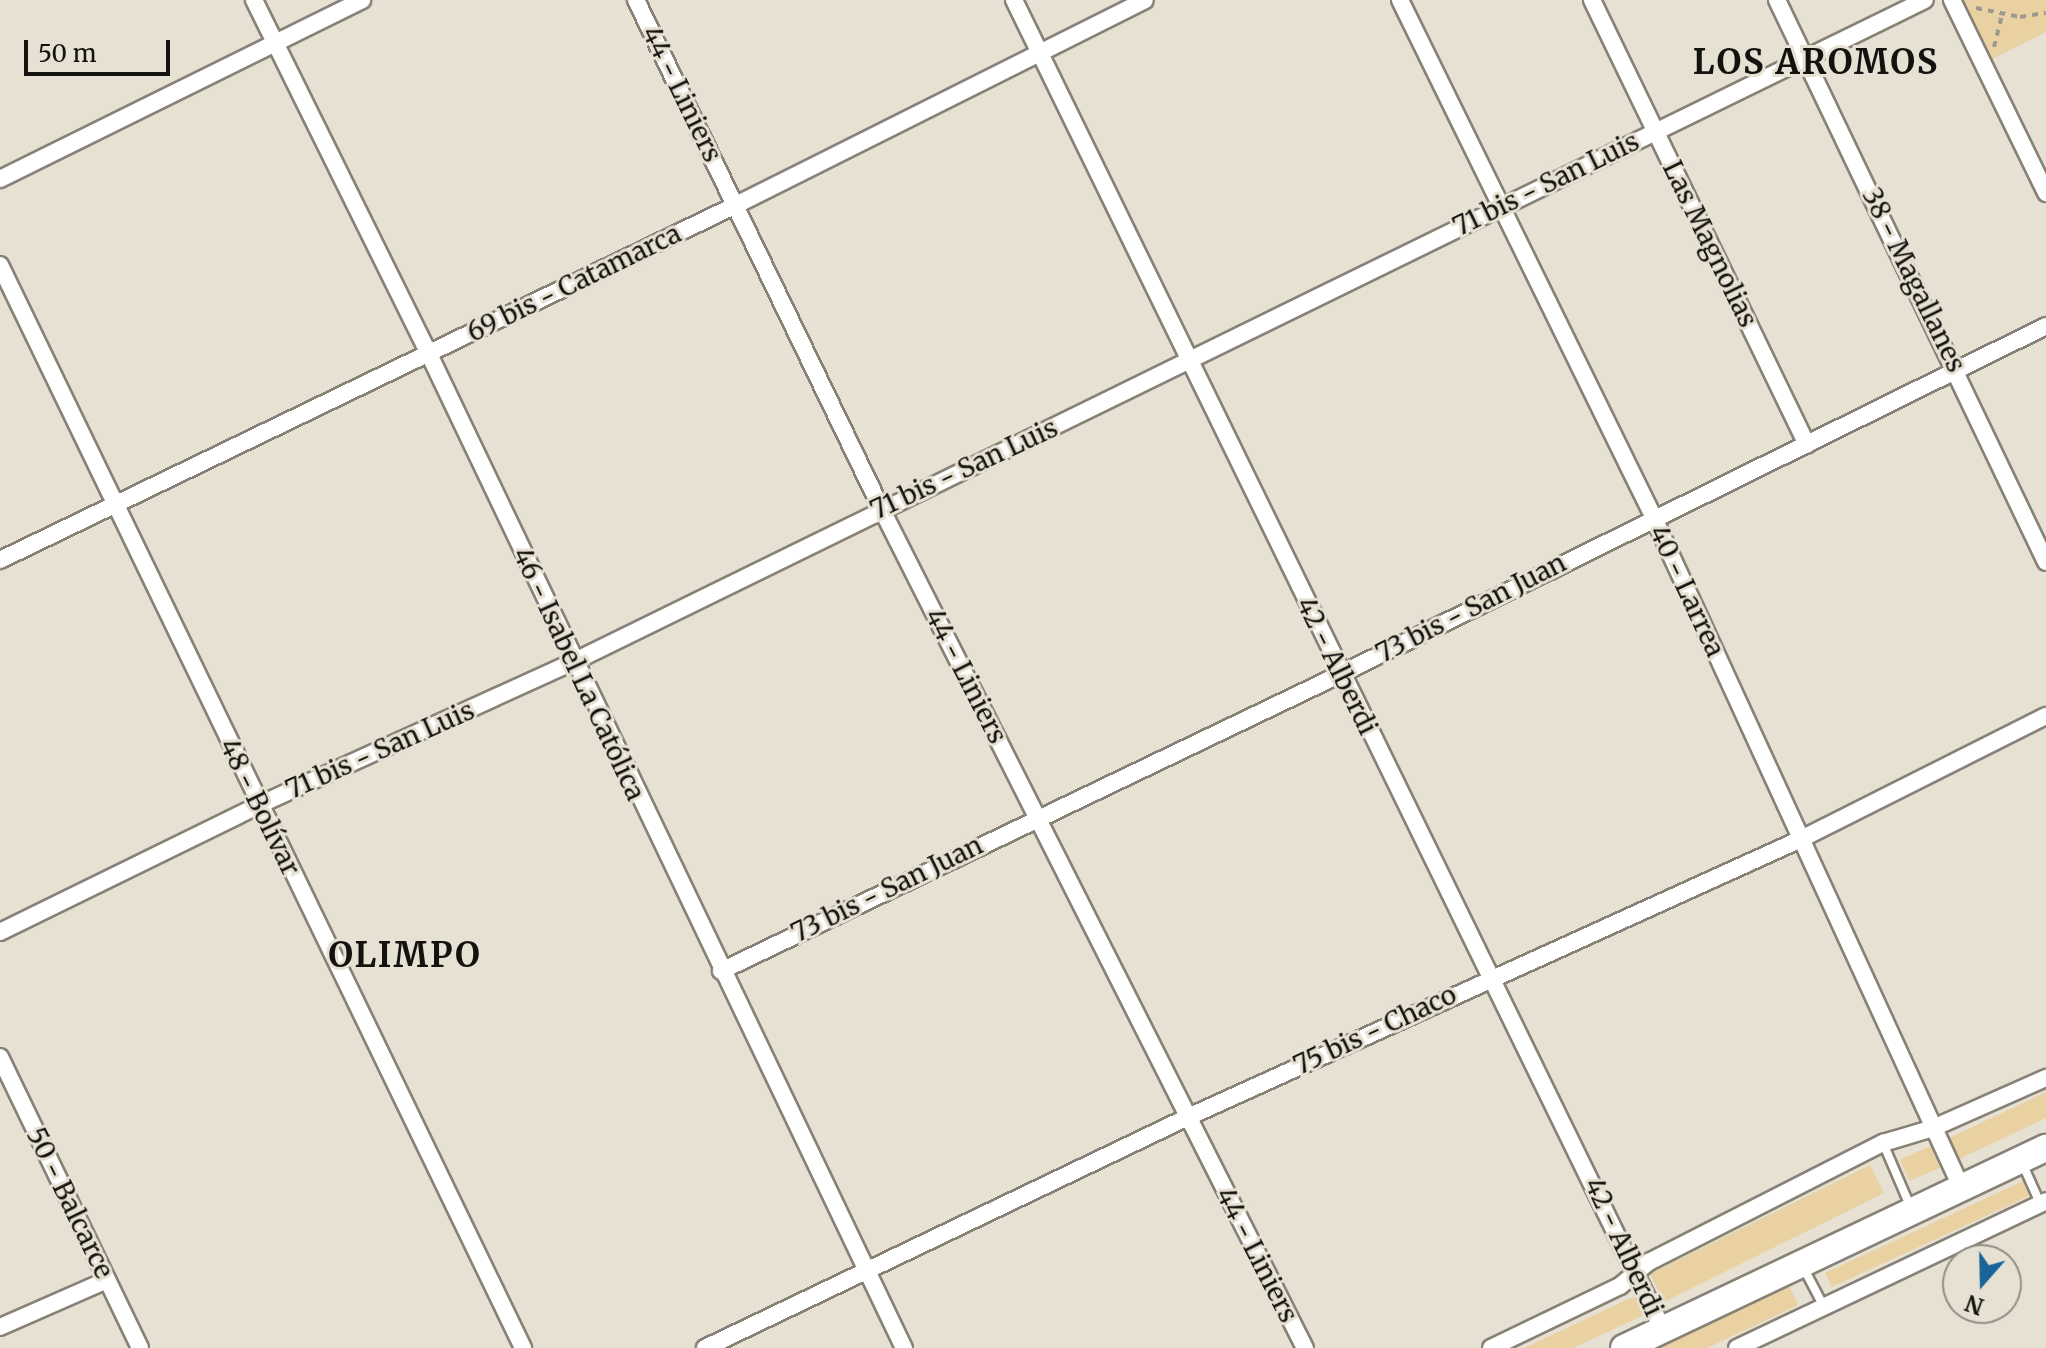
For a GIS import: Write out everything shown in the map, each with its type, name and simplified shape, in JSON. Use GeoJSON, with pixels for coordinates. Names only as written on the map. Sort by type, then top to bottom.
{"type":"FeatureCollection","features":[{"type":"Feature","properties":{"kind":"highway"},"geometry":{"type":"LineString","coordinates":[[1624,1348],[2046,1148]]}},
{"type":"Feature","properties":{"kind":"street","name":"46 - Isabel La Católica"},"geometry":{"type":"LineString","coordinates":[[254,0],[428,352],[573,662],[904,1348]]}},
{"type":"Feature","properties":{"kind":"street"},"geometry":{"type":"LineString","coordinates":[[0,179],[273,41],[362,0]]}},
{"type":"Feature","properties":{"kind":"street","name":"44 - Liniers"},"geometry":{"type":"LineString","coordinates":[[636,0],[881,508],[1186,1118],[1305,1348]]}},
{"type":"Feature","properties":{"kind":"street","name":"42 - Alberdi"},"geometry":{"type":"LineString","coordinates":[[1014,0],[1341,674],[1493,976],[1663,1330]]}},
{"type":"Feature","properties":{"kind":"street","name":"69 bis - Catamarca"},"geometry":{"type":"LineString","coordinates":[[0,560],[736,205],[1145,0]]}},
{"type":"Feature","properties":{"kind":"street","name":"40 - Larrea"},"geometry":{"type":"LineString","coordinates":[[1400,0],[1653,516],[1961,1187]]}},
{"type":"Feature","properties":{"kind":"street","name":"Las Magnolias"},"geometry":{"type":"LineString","coordinates":[[1592,0],[1807,445]]}},
{"type":"Feature","properties":{"kind":"street","name":"38 - Magallanes"},"geometry":{"type":"LineString","coordinates":[[1777,0],[1958,372],[2046,562]]}},
{"type":"Feature","properties":{"kind":"street","name":"71 bis - San Luis"},"geometry":{"type":"LineString","coordinates":[[0,932],[259,805],[573,662],[881,508],[1191,362],[1499,205],[1806,60],[1925,0]]}},
{"type":"Feature","properties":{"kind":"street"},"geometry":{"type":"LineString","coordinates":[[1952,0],[2046,193]]}},
{"type":"Feature","properties":{"kind":"street","name":"48 - Bolívar"},"geometry":{"type":"LineString","coordinates":[[0,265],[523,1348]]}},
{"type":"Feature","properties":{"kind":"street","name":"73 bis - San Juan"},"geometry":{"type":"LineString","coordinates":[[721,971],[1036,817],[1341,674],[1653,516],[1958,372],[2046,326]]}},
{"type":"Feature","properties":{"kind":"street","name":"75 bis - Chaco"},"geometry":{"type":"LineString","coordinates":[[705,1348],[868,1273],[1186,1118],[1493,976],[1801,839],[2046,716]]}},
{"type":"Feature","properties":{"kind":"street","name":"50 - Balcarce"},"geometry":{"type":"LineString","coordinates":[[0,1057],[140,1348]]}},
{"type":"Feature","properties":{"kind":"street"},"geometry":{"type":"LineString","coordinates":[[1491,1348],[1620,1286],[1636,1271],[1883,1143],[1933,1128],[2046,1078]]}},
{"type":"Feature","properties":{"kind":"street"},"geometry":{"type":"LineString","coordinates":[[1737,1348],[2043,1203]]}},
{"type":"Feature","properties":{"kind":"street"},"geometry":{"type":"LineString","coordinates":[[0,1327],[107,1280]]}},
{"type":"Feature","properties":{"kind":"lane"},"geometry":{"type":"LineString","coordinates":[[1883,1143],[1912,1211]]}},
{"type":"Feature","properties":{"kind":"lane"},"geometry":{"type":"LineString","coordinates":[[2020,1160],[2043,1203]]}},
{"type":"Feature","properties":{"kind":"lane"},"geometry":{"type":"LineString","coordinates":[[1802,1265],[1823,1305]]}},
{"type":"Feature","properties":{"kind":"path"},"geometry":{"type":"LineString","coordinates":[[1974,7],[2002,14],[2046,13]]}},
{"type":"Feature","properties":{"kind":"path"},"geometry":{"type":"LineString","coordinates":[[1992,53],[2002,14]]}},
{"type":"Feature","properties":{"kind":"shaded area"},"geometry":{"type":"Polygon","coordinates":[[[1963,0],[2046,0],[2046,32],[1992,59],[1963,0]]]}},
{"type":"Feature","properties":{"kind":"shaded area"},"geometry":{"type":"Polygon","coordinates":[[[2046,1092],[2046,1118],[1957,1160],[1947,1139],[2046,1092]]]}},
{"type":"Feature","properties":{"kind":"shaded area"},"geometry":{"type":"Polygon","coordinates":[[[1931,1146],[1940,1168],[1909,1181],[1900,1159],[1931,1146]]]}},
{"type":"Feature","properties":{"kind":"shaded area"},"geometry":{"type":"Polygon","coordinates":[[[1870,1165],[1884,1193],[1664,1302],[1650,1274],[1870,1165]]]}},
{"type":"Feature","properties":{"kind":"shaded area"},"geometry":{"type":"Polygon","coordinates":[[[2023,1181],[2029,1196],[1832,1287],[1825,1273],[2023,1181]]]}},
{"type":"Feature","properties":{"kind":"shaded area"},"geometry":{"type":"Polygon","coordinates":[[[1789,1286],[1798,1305],[1707,1348],[1658,1348],[1789,1286]]]}},
{"type":"Feature","properties":{"kind":"shaded area"},"geometry":{"type":"Polygon","coordinates":[[[1635,1296],[1644,1315],[1573,1348],[1524,1348],[1635,1296]]]}},
{"type":"Feature","properties":{"kind":"district","name":"LOS AROMOS"},"geometry":{"type":"Point","coordinates":[1816,63]}},
{"type":"Feature","properties":{"kind":"district","name":"OLIMPO"},"geometry":{"type":"Point","coordinates":[405,956]}}]}
